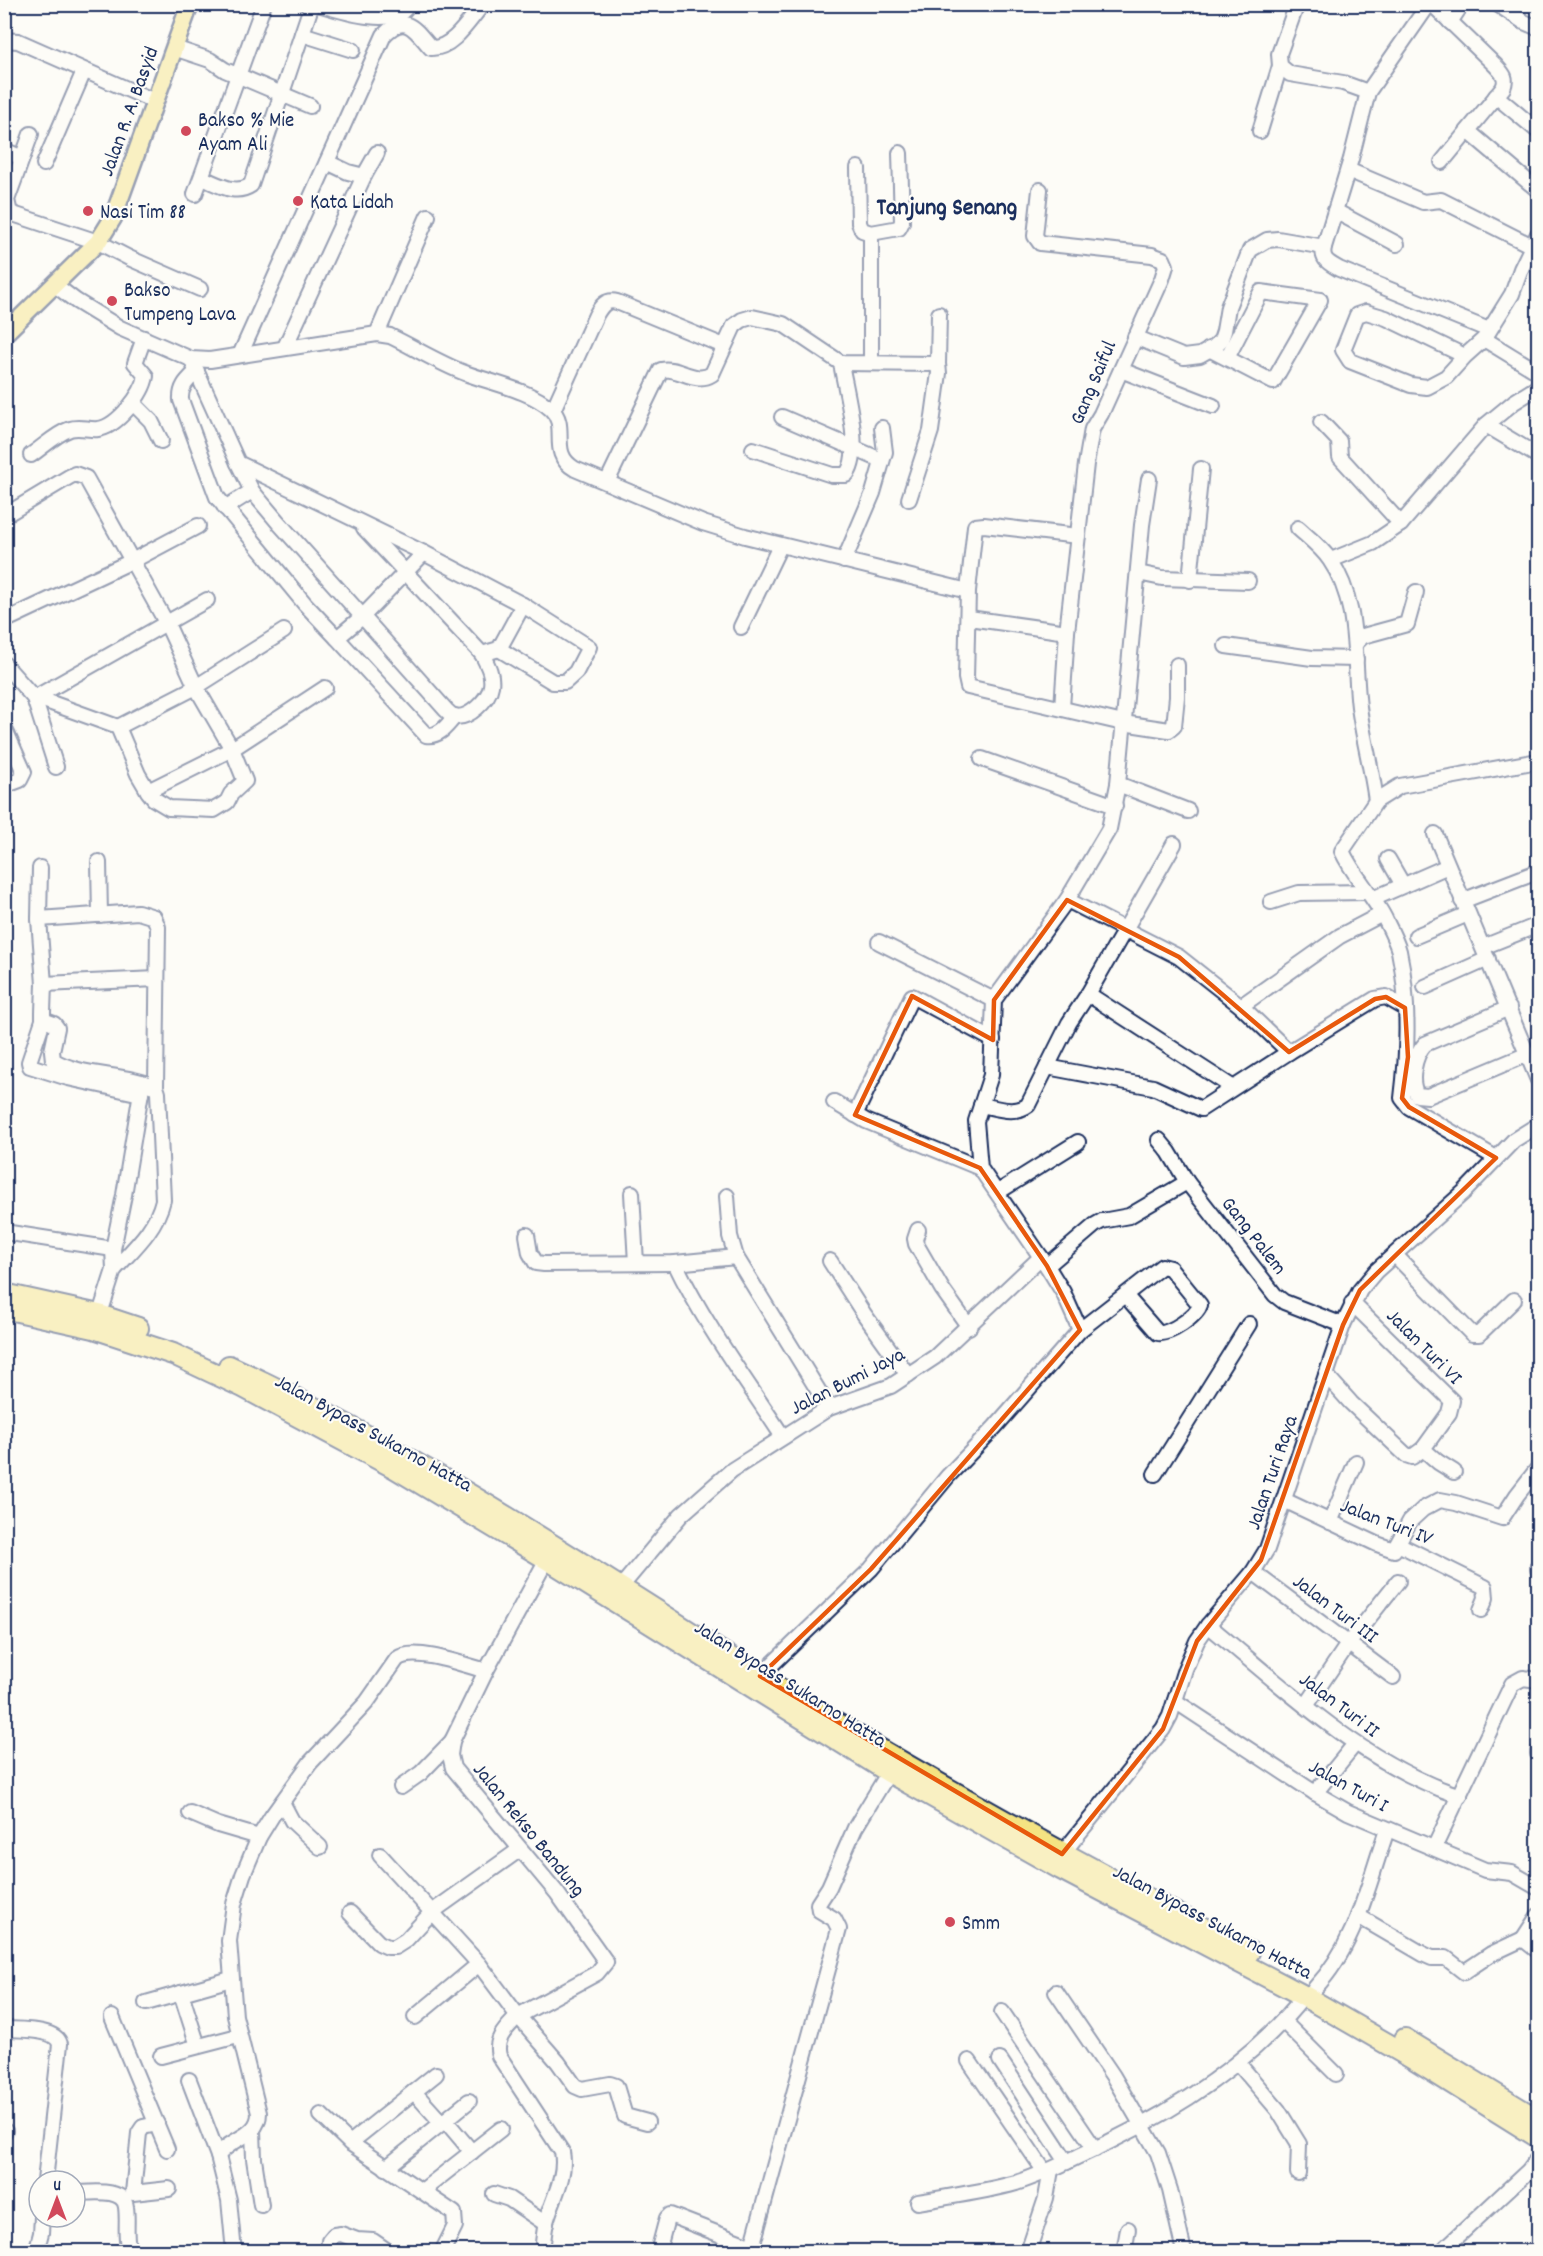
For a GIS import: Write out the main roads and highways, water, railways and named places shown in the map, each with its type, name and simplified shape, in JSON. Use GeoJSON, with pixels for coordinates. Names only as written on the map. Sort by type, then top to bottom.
{"type":"FeatureCollection","features":[{"type":"Feature","properties":{"kind":"highway","name":"Jalan Bypass Sukarno Hatta"},"geometry":{"type":"LineString","coordinates":[[4,1294],[97,1322],[173,1340],[269,1384],[321,1411],[413,1462],[883,1751],[1310,1992],[1539,2137]]}},
{"type":"Feature","properties":{"kind":"highway","name":"Jalan Bypass Sukarno Hatta"},"geometry":{"type":"LineString","coordinates":[[4,1308],[97,1322],[243,1387],[441,1493],[889,1772],[1061,1869],[1438,2058],[1539,2120]]}},
{"type":"Feature","properties":{"kind":"main road","name":"Jalan R. A. Basyid"},"geometry":{"type":"LineString","coordinates":[[4,334],[98,242],[113,218],[190,4]]}},
{"type":"Feature","properties":{"kind":"place","name":"Bakso % Mie Ayam Ali"},"geometry":{"type":"Point","coordinates":[186,131]}},
{"type":"Feature","properties":{"kind":"place","name":"Kata Lidah"},"geometry":{"type":"Point","coordinates":[298,201]}},
{"type":"Feature","properties":{"kind":"place","name":"Nasi Tim 88"},"geometry":{"type":"Point","coordinates":[88,211]}},
{"type":"Feature","properties":{"kind":"place","name":"Bakso Tumpeng Lava"},"geometry":{"type":"Point","coordinates":[112,301]}},
{"type":"Feature","properties":{"kind":"place","name":"Smm"},"geometry":{"type":"Point","coordinates":[950,1922]}},
{"type":"Feature","properties":{"kind":"district","name":"Tanjung Senang"},"geometry":{"type":"Point","coordinates":[947,206]}}]}
